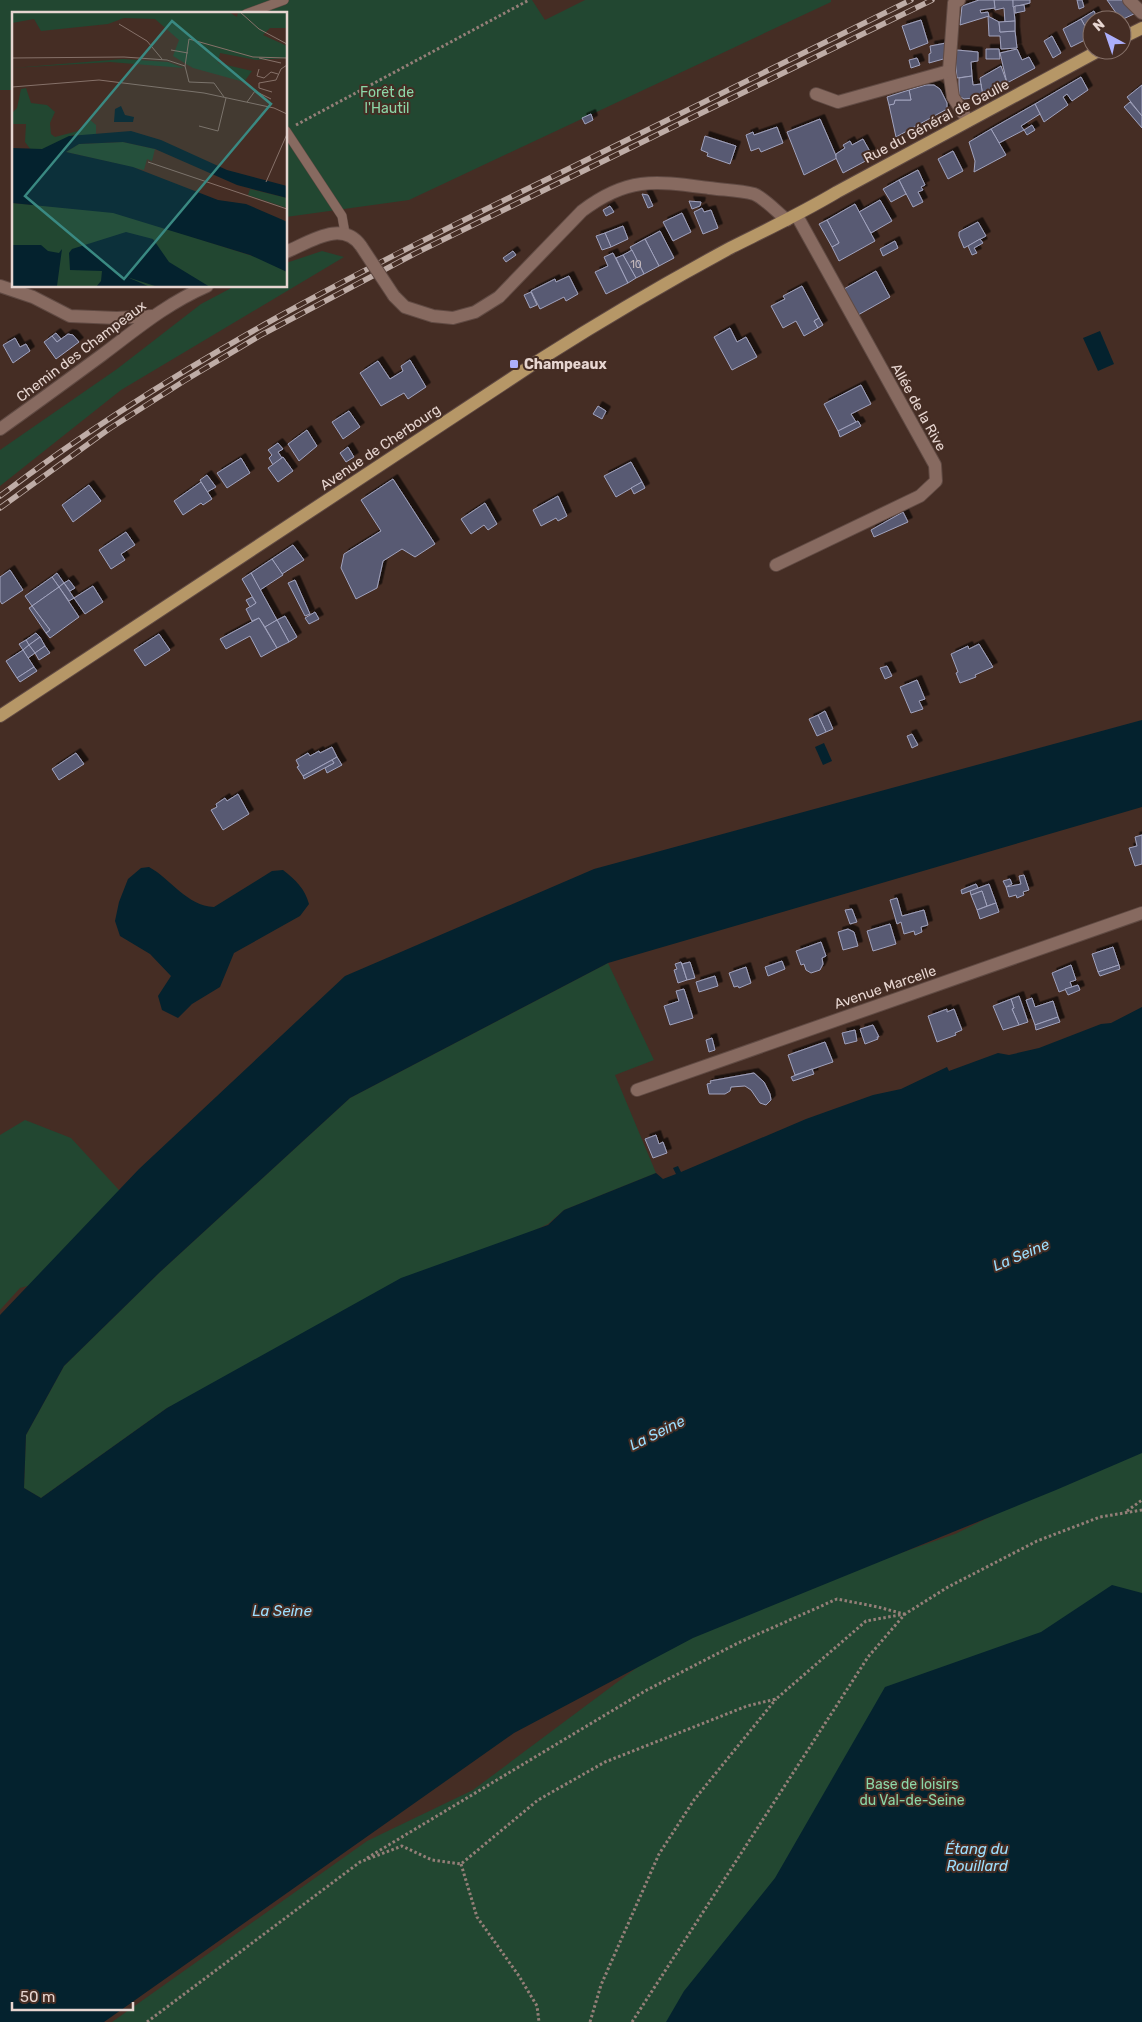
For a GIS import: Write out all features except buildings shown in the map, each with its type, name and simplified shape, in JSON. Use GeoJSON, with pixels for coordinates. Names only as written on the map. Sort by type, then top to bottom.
{"type":"FeatureCollection","features":[{"type":"Feature","properties":{"kind":"main road","name":"Rue du Général de Gaulle"},"geometry":{"type":"LineString","coordinates":[[792,218],[836,192],[1082,60]]}},
{"type":"Feature","properties":{"kind":"main road","name":"Avenue de Cherbourg"},"geometry":{"type":"LineString","coordinates":[[0,716],[581,333],[639,298],[792,218]]}},
{"type":"Feature","properties":{"kind":"street"},"geometry":{"type":"LineString","coordinates":[[959,0],[954,3],[949,71],[954,97],[968,122]]}},
{"type":"Feature","properties":{"kind":"street"},"geometry":{"type":"LineString","coordinates":[[1129,0],[1142,13]]}},
{"type":"Feature","properties":{"kind":"street"},"geometry":{"type":"LineString","coordinates":[[816,94],[838,102],[949,71]]}},
{"type":"Feature","properties":{"kind":"street"},"geometry":{"type":"LineString","coordinates":[[288,251],[330,233],[344,233],[356,239],[394,296],[405,307],[432,316],[453,318],[475,312],[499,297],[587,207],[616,190],[644,183],[661,182],[756,194],[792,218]]}},
{"type":"Feature","properties":{"kind":"street","name":"Allée de la Rive"},"geometry":{"type":"LineString","coordinates":[[776,565],[920,496],[936,481],[935,465],[792,218]]}},
{"type":"Feature","properties":{"kind":"street"},"geometry":{"type":"LineString","coordinates":[[0,286],[33,297],[70,316],[117,318],[152,316]]}},
{"type":"Feature","properties":{"kind":"street","name":"Chemin des Champeaux"},"geometry":{"type":"LineString","coordinates":[[0,429],[152,316],[183,296],[202,288]]}},
{"type":"Feature","properties":{"kind":"street","name":"Avenue Marcelle"},"geometry":{"type":"LineString","coordinates":[[637,1090],[1142,913]]}},
{"type":"Feature","properties":{"kind":"lane"},"geometry":{"type":"LineString","coordinates":[[251,12],[284,0]]}},
{"type":"Feature","properties":{"kind":"lane"},"geometry":{"type":"LineString","coordinates":[[288,134],[342,216],[344,233]]}},
{"type":"Feature","properties":{"kind":"path"},"geometry":{"type":"LineString","coordinates":[[295,125],[529,0]]}},
{"type":"Feature","properties":{"kind":"path"},"geometry":{"type":"LineString","coordinates":[[1125,1512],[1142,1500]]}},
{"type":"Feature","properties":{"kind":"path"},"geometry":{"type":"LineString","coordinates":[[632,2022],[868,1657],[905,1614],[948,1587],[1036,1541],[1100,1517],[1142,1510]]}},
{"type":"Feature","properties":{"kind":"path"},"geometry":{"type":"LineString","coordinates":[[147,2022],[360,1862],[645,1691],[738,1643],[837,1599],[878,1606],[905,1614]]}},
{"type":"Feature","properties":{"kind":"path"},"geometry":{"type":"LineString","coordinates":[[590,2022],[600,1985],[659,1854],[694,1800],[776,1699],[866,1621],[905,1614]]}},
{"type":"Feature","properties":{"kind":"path"},"geometry":{"type":"LineString","coordinates":[[360,1862],[402,1846],[432,1860],[461,1864],[538,1800],[605,1762],[747,1706],[776,1699]]}},
{"type":"Feature","properties":{"kind":"path"},"geometry":{"type":"LineString","coordinates":[[461,1864],[477,1917],[519,1976],[536,2006],[539,2022]]}},
{"type":"Feature","properties":{"kind":"green space","name":"Forêt de l'Hautil"},"geometry":{"type":"Polygon","coordinates":[[[0,0],[532,0],[545,20],[585,0],[831,0],[831,2],[409,200],[288,217],[288,12],[12,12],[12,90],[0,90],[0,0]]]}},
{"type":"Feature","properties":{"kind":"green space"},"geometry":{"type":"Polygon","coordinates":[[[322,251],[344,257],[121,390],[0,486],[0,450],[117,369],[201,304],[231,288],[288,288],[288,262],[322,251]]]}},
{"type":"Feature","properties":{"kind":"green space"},"geometry":{"type":"Polygon","coordinates":[[[608,963],[654,1060],[615,1075],[656,1173],[564,1210],[548,1224],[167,1408],[41,1498],[24,1488],[26,1435],[64,1366],[160,1272],[350,1098],[608,963]]]}},
{"type":"Feature","properties":{"kind":"green space"},"geometry":{"type":"Polygon","coordinates":[[[25,1120],[71,1138],[130,1202],[42,1282],[20,1288],[0,1310],[0,1135],[25,1120]]]}},
{"type":"Feature","properties":{"kind":"green space","name":"Base de loisirs du Val-de-Seine"},"geometry":{"type":"Polygon","coordinates":[[[1142,1443],[1142,2022],[112,2022],[367,1841],[473,1790],[694,1625],[955,1534],[1142,1443]]]}},
{"type":"Feature","properties":{"kind":"water"},"geometry":{"type":"Polygon","coordinates":[[[1100,331],[1114,364],[1098,371],[1083,338],[1100,331]]]}},
{"type":"Feature","properties":{"kind":"water","name":"La Seine"},"geometry":{"type":"Polygon","coordinates":[[[1142,720],[1142,807],[608,963],[350,1098],[160,1272],[64,1366],[26,1435],[24,1488],[41,1498],[167,1408],[401,1278],[548,1225],[564,1210],[656,1173],[663,1179],[676,1174],[673,1168],[678,1166],[681,1172],[806,1119],[873,1095],[901,1089],[947,1067],[949,1071],[998,1053],[1009,1055],[1039,1048],[1101,1024],[1111,1023],[1142,1007],[1142,1453],[693,1638],[514,1733],[104,2022],[0,2022],[0,1315],[139,1169],[345,976],[594,869],[1142,720]]]}},
{"type":"Feature","properties":{"kind":"water"},"geometry":{"type":"Polygon","coordinates":[[[824,743],[832,761],[823,765],[815,747],[824,743]]]}},
{"type":"Feature","properties":{"kind":"water"},"geometry":{"type":"Polygon","coordinates":[[[149,867],[187,897],[204,905],[214,907],[272,871],[283,870],[299,885],[309,904],[300,916],[234,953],[220,987],[192,1004],[178,1018],[162,1010],[158,996],[171,976],[150,954],[120,936],[115,921],[119,902],[128,879],[141,868],[149,867]]]}},
{"type":"Feature","properties":{"kind":"water","name":"Étang du Rouillard"},"geometry":{"type":"Polygon","coordinates":[[[1112,1585],[1142,1593],[1142,2022],[666,2022],[684,1991],[775,1878],[885,1687],[1041,1632],[1112,1585]]]}},
{"type":"Feature","properties":{"kind":"railway"},"geometry":{"type":"LineString","coordinates":[[0,496],[135,402],[274,319],[417,243],[911,0]]}},
{"type":"Feature","properties":{"kind":"railway"},"geometry":{"type":"LineString","coordinates":[[0,508],[109,429],[261,335],[414,254],[932,0]]}},
{"type":"Feature","properties":{"kind":"place","name":"Champeaux"},"geometry":{"type":"Point","coordinates":[514,364]}}]}
